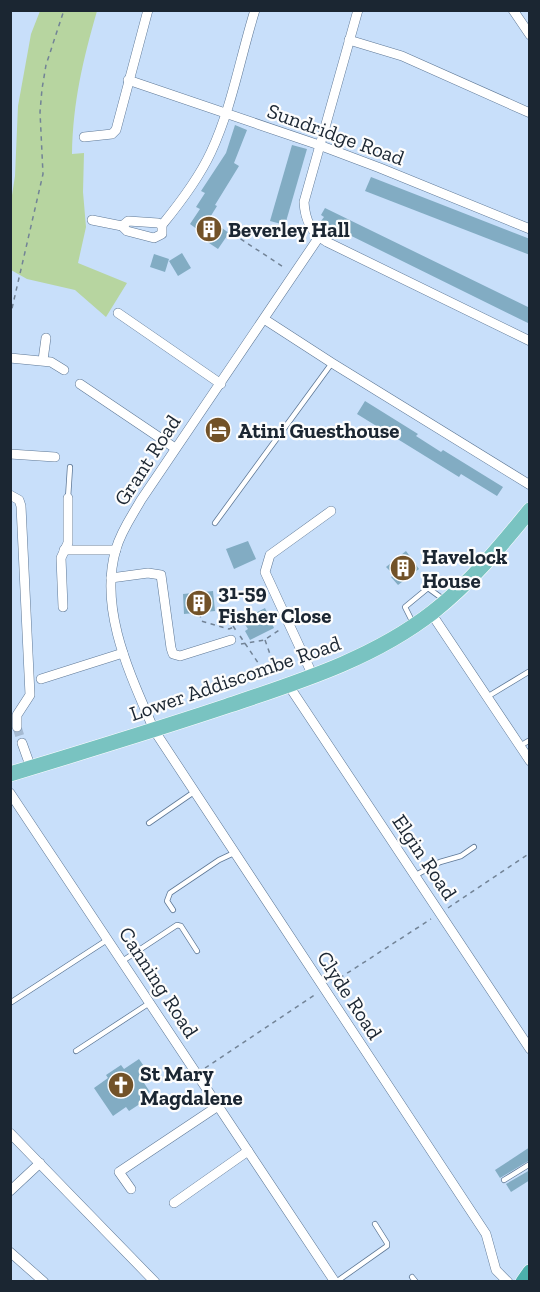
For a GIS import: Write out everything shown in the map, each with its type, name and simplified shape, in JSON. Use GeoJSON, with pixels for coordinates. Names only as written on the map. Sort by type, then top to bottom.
{"type":"FeatureCollection","features":[{"type":"Feature","properties":{"kind":"highway"},"geometry":{"type":"LineString","coordinates":[[523,1281],[530,1272]]}},
{"type":"Feature","properties":{"kind":"main road","name":"Lower Addiscombe Road"},"geometry":{"type":"LineString","coordinates":[[10,774],[283,688],[369,653],[431,614],[446,601],[489,560],[530,510]]}},
{"type":"Feature","properties":{"kind":"street"},"geometry":{"type":"LineString","coordinates":[[84,137],[112,134],[116,130],[148,10]]}},
{"type":"Feature","properties":{"kind":"street"},"geometry":{"type":"LineString","coordinates":[[92,219],[122,226],[127,231],[144,235],[159,237],[162,234],[162,225],[210,153],[226,114],[255,10]]}},
{"type":"Feature","properties":{"kind":"street"},"geometry":{"type":"LineString","coordinates":[[358,10],[304,202],[308,223],[319,237],[530,341]]}},
{"type":"Feature","properties":{"kind":"street"},"geometry":{"type":"LineString","coordinates":[[513,10],[530,35]]}},
{"type":"Feature","properties":{"kind":"street"},"geometry":{"type":"LineString","coordinates":[[349,40],[402,56],[530,112]]}},
{"type":"Feature","properties":{"kind":"street","name":"Sundridge Road"},"geometry":{"type":"LineString","coordinates":[[128,80],[319,145],[530,229]]}},
{"type":"Feature","properties":{"kind":"street"},"geometry":{"type":"LineString","coordinates":[[122,226],[128,221],[162,225]]}},
{"type":"Feature","properties":{"kind":"street"},"geometry":{"type":"LineString","coordinates":[[144,235],[146,223]]}},
{"type":"Feature","properties":{"kind":"street","name":"Grant Road"},"geometry":{"type":"LineString","coordinates":[[154,730],[123,653],[111,595],[111,578],[116,550],[122,533],[141,500],[319,237]]}},
{"type":"Feature","properties":{"kind":"street"},"geometry":{"type":"LineString","coordinates":[[118,313],[220,384]]}},
{"type":"Feature","properties":{"kind":"street"},"geometry":{"type":"LineString","coordinates":[[264,319],[530,485]]}},
{"type":"Feature","properties":{"kind":"street"},"geometry":{"type":"LineString","coordinates":[[43,360],[46,338]]}},
{"type":"Feature","properties":{"kind":"street"},"geometry":{"type":"LineString","coordinates":[[10,358],[43,360],[64,370]]}},
{"type":"Feature","properties":{"kind":"street"},"geometry":{"type":"LineString","coordinates":[[80,384],[175,448]]}},
{"type":"Feature","properties":{"kind":"street"},"geometry":{"type":"LineString","coordinates":[[10,454],[55,457]]}},
{"type":"Feature","properties":{"kind":"street"},"geometry":{"type":"LineString","coordinates":[[10,495],[19,500],[21,506],[30,695],[17,715],[17,727]]}},
{"type":"Feature","properties":{"kind":"street"},"geometry":{"type":"LineString","coordinates":[[63,607],[61,558],[68,543],[68,498]]}},
{"type":"Feature","properties":{"kind":"street"},"geometry":{"type":"LineString","coordinates":[[313,676],[265,572],[270,555],[331,511]]}},
{"type":"Feature","properties":{"kind":"street"},"geometry":{"type":"LineString","coordinates":[[64,550],[116,550]]}},
{"type":"Feature","properties":{"kind":"street"},"geometry":{"type":"LineString","coordinates":[[111,578],[148,573],[161,575],[173,654],[180,656],[231,640]]}},
{"type":"Feature","properties":{"kind":"street"},"geometry":{"type":"LineString","coordinates":[[431,614],[530,760]]}},
{"type":"Feature","properties":{"kind":"street"},"geometry":{"type":"LineString","coordinates":[[41,680],[123,653]]}},
{"type":"Feature","properties":{"kind":"street","name":"Elgin Road"},"geometry":{"type":"LineString","coordinates":[[283,688],[416,875],[530,1049]]}},
{"type":"Feature","properties":{"kind":"street","name":"Clyde Road"},"geometry":{"type":"LineString","coordinates":[[154,730],[486,1234],[496,1270],[508,1281]]}},
{"type":"Feature","properties":{"kind":"street"},"geometry":{"type":"LineString","coordinates":[[22,743],[30,768]]}},
{"type":"Feature","properties":{"kind":"street","name":"Canning Road"},"geometry":{"type":"LineString","coordinates":[[10,793],[124,960],[218,1106],[336,1281]]}},
{"type":"Feature","properties":{"kind":"street"},"geometry":{"type":"LineString","coordinates":[[132,1189],[119,1172],[218,1106]]}},
{"type":"Feature","properties":{"kind":"street"},"geometry":{"type":"LineString","coordinates":[[10,1133],[155,1281]]}},
{"type":"Feature","properties":{"kind":"street"},"geometry":{"type":"LineString","coordinates":[[174,1203],[248,1151]]}},
{"type":"Feature","properties":{"kind":"street"},"geometry":{"type":"LineString","coordinates":[[10,1191],[40,1163]]}},
{"type":"Feature","properties":{"kind":"street"},"geometry":{"type":"LineString","coordinates":[[10,1252],[44,1281]]}},
{"type":"Feature","properties":{"kind":"lane"},"geometry":{"type":"LineString","coordinates":[[214,523],[332,363]]}},
{"type":"Feature","properties":{"kind":"lane"},"geometry":{"type":"LineString","coordinates":[[68,498],[70,467]]}},
{"type":"Feature","properties":{"kind":"lane"},"geometry":{"type":"LineString","coordinates":[[414,625],[405,607],[428,588],[446,601]]}},
{"type":"Feature","properties":{"kind":"lane"},"geometry":{"type":"LineString","coordinates":[[487,697],[530,671]]}},
{"type":"Feature","properties":{"kind":"lane"},"geometry":{"type":"LineString","coordinates":[[520,746],[530,740]]}},
{"type":"Feature","properties":{"kind":"lane"},"geometry":{"type":"LineString","coordinates":[[149,823],[194,792]]}},
{"type":"Feature","properties":{"kind":"lane"},"geometry":{"type":"LineString","coordinates":[[416,875],[440,861],[461,855],[474,847]]}},
{"type":"Feature","properties":{"kind":"lane"},"geometry":{"type":"LineString","coordinates":[[173,910],[167,901],[170,893],[234,852]]}},
{"type":"Feature","properties":{"kind":"lane"},"geometry":{"type":"LineString","coordinates":[[124,960],[177,925],[181,926],[197,951]]}},
{"type":"Feature","properties":{"kind":"lane"},"geometry":{"type":"LineString","coordinates":[[10,1003],[109,938]]}},
{"type":"Feature","properties":{"kind":"lane"},"geometry":{"type":"LineString","coordinates":[[76,1051],[151,1002]]}},
{"type":"Feature","properties":{"kind":"lane"},"geometry":{"type":"LineString","coordinates":[[504,1180],[530,1164]]}},
{"type":"Feature","properties":{"kind":"lane"},"geometry":{"type":"LineString","coordinates":[[336,1281],[387,1246],[375,1224]]}},
{"type":"Feature","properties":{"kind":"path"},"geometry":{"type":"LineString","coordinates":[[10,317],[43,174],[40,112],[46,65],[64,10]]}},
{"type":"Feature","properties":{"kind":"path"},"geometry":{"type":"LineString","coordinates":[[233,234],[294,274]]}},
{"type":"Feature","properties":{"kind":"path"},"geometry":{"type":"LineString","coordinates":[[200,613],[201,621],[230,629],[234,627],[283,688]]}},
{"type":"Feature","properties":{"kind":"path"},"geometry":{"type":"LineString","coordinates":[[246,644],[266,639],[289,624]]}},
{"type":"Feature","properties":{"kind":"path"},"geometry":{"type":"LineString","coordinates":[[263,632],[271,657]]}},
{"type":"Feature","properties":{"kind":"path"},"geometry":{"type":"LineString","coordinates":[[440,913],[530,853]]}},
{"type":"Feature","properties":{"kind":"green space"},"geometry":{"type":"Polygon","coordinates":[[[40,11],[97,11],[80,81],[74,116],[72,154],[84,153],[83,192],[86,227],[78,263],[127,283],[106,317],[75,290],[27,279],[11,270],[10,208],[15,176],[18,106],[31,34],[40,11]]]}},
{"type":"Feature","properties":{"kind":"building"},"geometry":{"type":"Polygon","coordinates":[[[235,125],[247,130],[234,163],[239,166],[209,219],[229,233],[218,249],[206,241],[209,238],[190,224],[200,209],[196,207],[205,193],[201,191],[226,153],[235,125]]]}},
{"type":"Feature","properties":{"kind":"building"},"geometry":{"type":"Polygon","coordinates":[[[292,145],[307,149],[285,225],[270,221],[292,145]]]}},
{"type":"Feature","properties":{"kind":"building"},"geometry":{"type":"Polygon","coordinates":[[[371,177],[530,239],[530,255],[365,191],[371,177]]]}},
{"type":"Feature","properties":{"kind":"building"},"geometry":{"type":"Polygon","coordinates":[[[325,208],[530,308],[530,324],[321,221],[325,208]]]}},
{"type":"Feature","properties":{"kind":"building"},"geometry":{"type":"Polygon","coordinates":[[[182,253],[191,268],[178,276],[169,261],[182,253]]]}},
{"type":"Feature","properties":{"kind":"building"},"geometry":{"type":"Polygon","coordinates":[[[154,254],[169,259],[165,272],[150,267],[154,254]]]}},
{"type":"Feature","properties":{"kind":"building"},"geometry":{"type":"Polygon","coordinates":[[[365,401],[418,434],[416,436],[441,452],[443,450],[503,487],[497,496],[461,474],[459,477],[357,414],[365,401]]]}},
{"type":"Feature","properties":{"kind":"building"},"geometry":{"type":"Polygon","coordinates":[[[248,541],[256,559],[234,569],[226,549],[248,541]]]}},
{"type":"Feature","properties":{"kind":"building","name":"Havelock House"},"geometry":{"type":"Polygon","coordinates":[[[406,551],[419,569],[398,585],[391,577],[394,575],[386,567],[406,551]]]}},
{"type":"Feature","properties":{"kind":"building","name":"31-59 Fisher Close"},"geometry":{"type":"Polygon","coordinates":[[[213,591],[215,611],[184,614],[183,594],[213,591]]]}},
{"type":"Feature","properties":{"kind":"building"},"geometry":{"type":"Polygon","coordinates":[[[265,608],[274,628],[250,640],[245,631],[248,629],[242,620],[265,608]]]}},
{"type":"Feature","properties":{"kind":"building","name":"St Mary Magdalene"},"geometry":{"type":"Polygon","coordinates":[[[139,1059],[152,1078],[144,1083],[150,1092],[143,1097],[146,1100],[129,1111],[126,1107],[113,1116],[94,1088],[108,1078],[106,1075],[121,1065],[124,1069],[139,1059]]]}},
{"type":"Feature","properties":{"kind":"building"},"geometry":{"type":"Polygon","coordinates":[[[530,1147],[530,1160],[500,1178],[495,1170],[530,1147]]]}},
{"type":"Feature","properties":{"kind":"building"},"geometry":{"type":"Polygon","coordinates":[[[530,1170],[530,1180],[511,1192],[506,1184],[530,1170]]]}},
{"type":"Feature","properties":{"kind":"tunnel"},"geometry":{"type":"LineString","coordinates":[[17,727],[22,743]]}},
{"type":"Feature","properties":{"kind":"place","name":"Beverley Hall"},"geometry":{"type":"Point","coordinates":[209,229]}},
{"type":"Feature","properties":{"kind":"place","name":"Atini Guesthouse"},"geometry":{"type":"Point","coordinates":[218,430]}},
{"type":"Feature","properties":{"kind":"place","name":"Havelock House"},"geometry":{"type":"Point","coordinates":[403,568]}},
{"type":"Feature","properties":{"kind":"place","name":"31-59 Fisher Close"},"geometry":{"type":"Point","coordinates":[199,603]}},
{"type":"Feature","properties":{"kind":"place","name":"St Mary Magdalene"},"geometry":{"type":"Point","coordinates":[121,1085]}}]}
